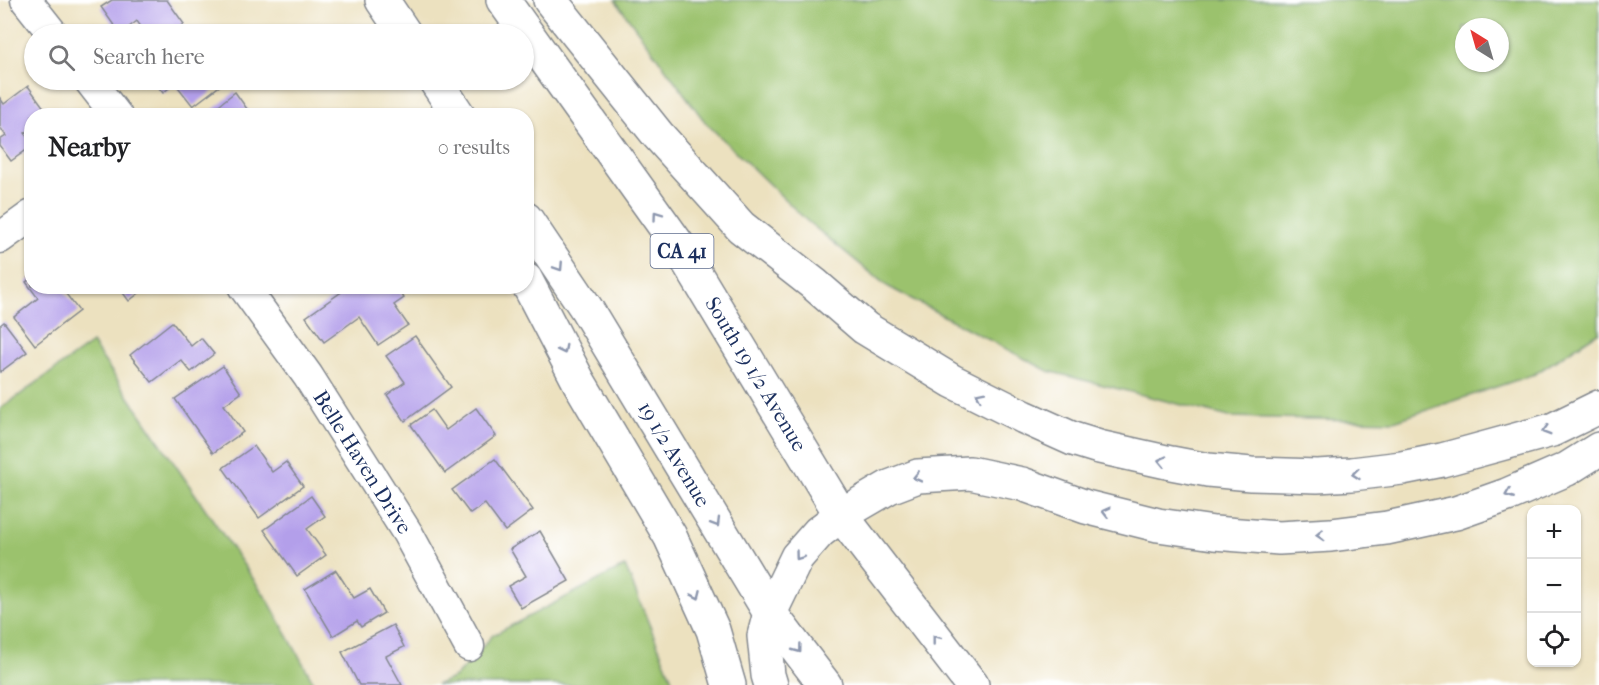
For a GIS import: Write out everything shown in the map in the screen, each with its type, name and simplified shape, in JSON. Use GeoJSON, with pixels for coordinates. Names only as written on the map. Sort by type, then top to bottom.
{"type":"FeatureCollection","features":[{"type":"Feature","properties":{"kind":"highway"},"geometry":{"type":"LineString","coordinates":[[383,0],[395,24]]}},
{"type":"Feature","properties":{"kind":"highway"},"geometry":{"type":"LineString","coordinates":[[383,0],[399,24]]}},
{"type":"Feature","properties":{"kind":"highway","name":"South 19 1/2 Avenue"},"geometry":{"type":"LineString","coordinates":[[503,0],[520,24]]}},
{"type":"Feature","properties":{"kind":"highway"},"geometry":{"type":"LineString","coordinates":[[550,0],[658,135],[741,227],[865,328],[952,381],[1073,439],[1208,470],[1317,476],[1352,474],[1442,460],[1552,430],[1599,407]]}},
{"type":"Feature","properties":{"kind":"highway","name":"South 19 1/2 Avenue"},"geometry":{"type":"LineString","coordinates":[[534,43],[678,245],[841,515],[972,685]]}},
{"type":"Feature","properties":{"kind":"highway"},"geometry":{"type":"LineString","coordinates":[[428,90],[438,108]]}},
{"type":"Feature","properties":{"kind":"highway"},"geometry":{"type":"LineString","coordinates":[[442,90],[454,108]]}},
{"type":"Feature","properties":{"kind":"highway","name":"19 1/2 Avenue"},"geometry":{"type":"LineString","coordinates":[[534,231],[586,308],[770,613],[825,685]]}},
{"type":"Feature","properties":{"kind":"highway"},"geometry":{"type":"LineString","coordinates":[[533,294],[579,382],[670,536],[713,630],[729,685]]}},
{"type":"Feature","properties":{"kind":"highway"},"geometry":{"type":"LineString","coordinates":[[771,685],[764,636],[770,613],[797,557],[819,532],[841,515],[889,487],[918,476],[970,473],[1022,484],[1086,507],[1158,525],[1214,533],[1279,538],[1331,535],[1387,528],[1456,513],[1547,478],[1567,469],[1599,449]]}},
{"type":"Feature","properties":{"kind":"street"},"geometry":{"type":"LineString","coordinates":[[27,0],[45,24]]}},
{"type":"Feature","properties":{"kind":"street"},"geometry":{"type":"LineString","coordinates":[[97,90],[111,108]]}},
{"type":"Feature","properties":{"kind":"street"},"geometry":{"type":"LineString","coordinates":[[0,238],[24,221]]}},
{"type":"Feature","properties":{"kind":"street","name":"Belle Haven Drive"},"geometry":{"type":"LineString","coordinates":[[249,294],[308,376],[408,534],[469,646]]}},
{"type":"Feature","properties":{"kind":"green space"},"geometry":{"type":"Polygon","coordinates":[[[615,0],[1599,0],[1599,332],[1535,374],[1394,421],[1229,417],[1048,371],[887,286],[807,221],[705,122],[615,0]]]}},
{"type":"Feature","properties":{"kind":"green space"},"geometry":{"type":"Polygon","coordinates":[[[92,343],[269,602],[315,685],[0,685],[0,409],[92,343]]]}},
{"type":"Feature","properties":{"kind":"green space"},"geometry":{"type":"Polygon","coordinates":[[[625,566],[673,685],[436,685],[455,677],[493,635],[625,566]]]}},
{"type":"Feature","properties":{"kind":"building"},"geometry":{"type":"Polygon","coordinates":[[[112,0],[167,0],[184,24],[139,24],[137,21],[133,24],[113,24],[101,7],[112,0]]]}},
{"type":"Feature","properties":{"kind":"building"},"geometry":{"type":"Polygon","coordinates":[[[24,89],[31,90],[44,108],[24,108],[24,152],[11,161],[0,146],[0,140],[6,136],[0,127],[0,98],[4,104],[24,89]]]}},
{"type":"Feature","properties":{"kind":"building"},"geometry":{"type":"Polygon","coordinates":[[[180,90],[214,90],[193,106],[180,90]]]}},
{"type":"Feature","properties":{"kind":"building"},"geometry":{"type":"Polygon","coordinates":[[[235,92],[246,108],[215,108],[235,92]]]}},
{"type":"Feature","properties":{"kind":"building"},"geometry":{"type":"Polygon","coordinates":[[[35,294],[66,294],[79,311],[35,345],[14,317],[38,298],[35,294]]]}},
{"type":"Feature","properties":{"kind":"building"},"geometry":{"type":"Polygon","coordinates":[[[124,294],[138,294],[129,301],[124,294]]]}},
{"type":"Feature","properties":{"kind":"building"},"geometry":{"type":"Polygon","coordinates":[[[339,294],[401,294],[404,298],[394,305],[408,325],[378,345],[359,317],[324,342],[306,317],[339,294]]]}},
{"type":"Feature","properties":{"kind":"building"},"geometry":{"type":"Polygon","coordinates":[[[4,322],[27,352],[0,372],[0,325],[4,322]]]}},
{"type":"Feature","properties":{"kind":"building"},"geometry":{"type":"Polygon","coordinates":[[[172,322],[191,346],[201,338],[214,354],[191,372],[181,360],[152,382],[130,355],[172,322]]]}},
{"type":"Feature","properties":{"kind":"building"},"geometry":{"type":"Polygon","coordinates":[[[415,336],[451,387],[405,421],[387,395],[405,382],[386,356],[415,336]]]}},
{"type":"Feature","properties":{"kind":"building"},"geometry":{"type":"Polygon","coordinates":[[[223,366],[241,393],[224,405],[243,432],[213,453],[175,399],[223,366]]]}},
{"type":"Feature","properties":{"kind":"building"},"geometry":{"type":"Polygon","coordinates":[[[476,408],[496,436],[445,473],[411,425],[432,410],[446,430],[476,408]]]}},
{"type":"Feature","properties":{"kind":"building"},"geometry":{"type":"Polygon","coordinates":[[[254,446],[272,472],[286,462],[303,486],[259,518],[223,468],[254,446]]]}},
{"type":"Feature","properties":{"kind":"building"},"geometry":{"type":"Polygon","coordinates":[[[495,459],[533,510],[505,531],[485,504],[470,514],[452,490],[495,459]]]}},
{"type":"Feature","properties":{"kind":"building"},"geometry":{"type":"Polygon","coordinates":[[[311,496],[325,516],[307,529],[326,555],[297,576],[264,530],[311,496]]]}},
{"type":"Feature","properties":{"kind":"building"},"geometry":{"type":"Polygon","coordinates":[[[540,531],[569,581],[521,608],[508,586],[526,576],[510,549],[540,531]]]}},
{"type":"Feature","properties":{"kind":"building"},"geometry":{"type":"Polygon","coordinates":[[[336,570],[354,598],[370,589],[384,613],[361,627],[357,621],[333,636],[305,589],[336,570]]]}},
{"type":"Feature","properties":{"kind":"building"},"geometry":{"type":"Polygon","coordinates":[[[393,625],[404,647],[386,656],[402,685],[359,685],[342,652],[393,625]]]}}]}
